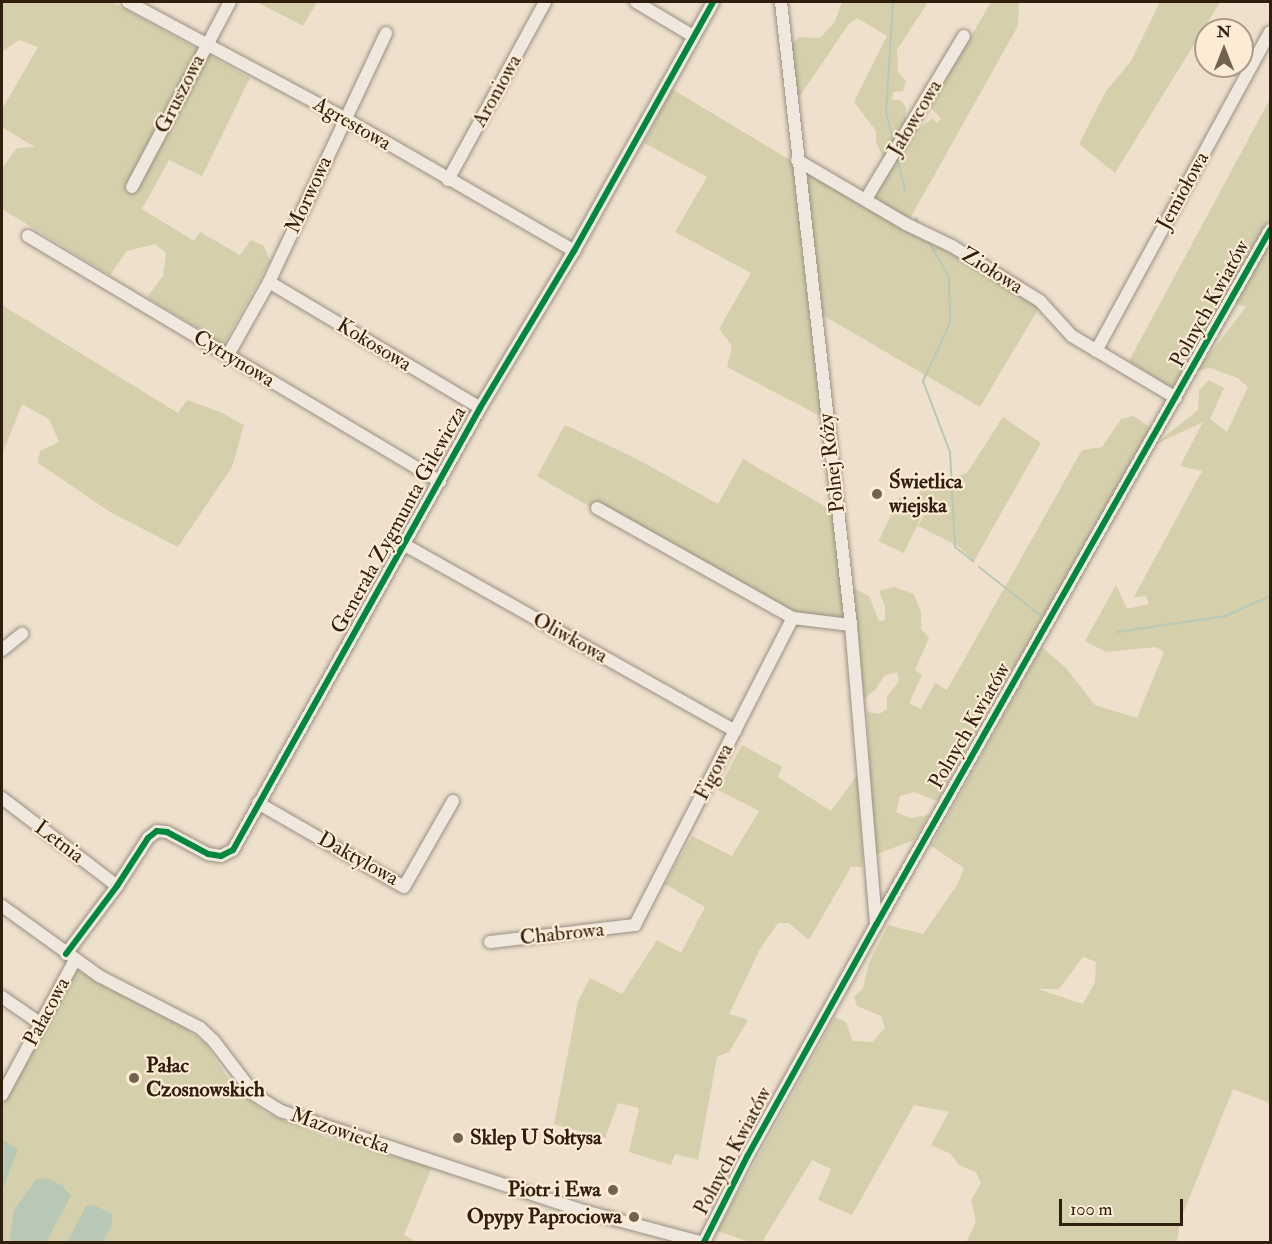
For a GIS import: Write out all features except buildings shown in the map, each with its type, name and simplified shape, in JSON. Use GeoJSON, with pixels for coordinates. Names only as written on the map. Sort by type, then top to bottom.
{"type":"FeatureCollection","features":[{"type":"Feature","properties":{"kind":"street","name":"Agrestowa"},"geometry":{"type":"LineString","coordinates":[[128,2],[344,118],[574,251]]}},
{"type":"Feature","properties":{"kind":"street","name":"Gruszowa"},"geometry":{"type":"LineString","coordinates":[[132,187],[206,43],[230,2]]}},
{"type":"Feature","properties":{"kind":"street","name":"Aroniowa"},"geometry":{"type":"LineString","coordinates":[[448,180],[545,2]]}},
{"type":"Feature","properties":{"kind":"street"},"geometry":{"type":"LineString","coordinates":[[636,2],[693,36]]}},
{"type":"Feature","properties":{"kind":"street","name":"Generała Zygmunta Gilewicza"},"geometry":{"type":"LineString","coordinates":[[70,957],[148,838],[157,831],[167,832],[208,854],[221,856],[233,850],[480,408],[574,251],[713,2]]}},
{"type":"Feature","properties":{"kind":"street","name":"Polnej Róży"},"geometry":{"type":"LineString","coordinates":[[781,2],[851,625],[876,925]]}},
{"type":"Feature","properties":{"kind":"street","name":"Jemiołowa"},"geometry":{"type":"LineString","coordinates":[[1096,351],[1270,32]]}},
{"type":"Feature","properties":{"kind":"street","name":"Morwowa"},"geometry":{"type":"LineString","coordinates":[[228,355],[269,282],[344,118],[386,33]]}},
{"type":"Feature","properties":{"kind":"street","name":"Jałowcowa"},"geometry":{"type":"LineString","coordinates":[[866,199],[964,36]]}},
{"type":"Feature","properties":{"kind":"street","name":"Ziołowa"},"geometry":{"type":"LineString","coordinates":[[797,160],[906,224],[952,246],[1040,301],[1072,336],[1176,398]]}},
{"type":"Feature","properties":{"kind":"street","name":"Polnych Kwiatów"},"geometry":{"type":"LineString","coordinates":[[702,1242],[876,925],[1270,230]]}},
{"type":"Feature","properties":{"kind":"street","name":"Cytrynowa"},"geometry":{"type":"LineString","coordinates":[[28,236],[440,482]]}},
{"type":"Feature","properties":{"kind":"street","name":"Kokosowa"},"geometry":{"type":"LineString","coordinates":[[269,282],[480,408]]}},
{"type":"Feature","properties":{"kind":"street"},"geometry":{"type":"LineString","coordinates":[[597,508],[793,618],[851,625]]}},
{"type":"Feature","properties":{"kind":"street","name":"Oliwkowa"},"geometry":{"type":"LineString","coordinates":[[405,544],[735,731]]}},
{"type":"Feature","properties":{"kind":"street","name":"Figowa"},"geometry":{"type":"LineString","coordinates":[[635,926],[793,618]]}},
{"type":"Feature","properties":{"kind":"street"},"geometry":{"type":"LineString","coordinates":[[2,650],[22,634]]}},
{"type":"Feature","properties":{"kind":"street","name":"Letnia"},"geometry":{"type":"LineString","coordinates":[[2,798],[117,886]]}},
{"type":"Feature","properties":{"kind":"street","name":"Daktylowa"},"geometry":{"type":"LineString","coordinates":[[258,803],[404,887],[453,801]]}},
{"type":"Feature","properties":{"kind":"street","name":"Mazowiecka"},"geometry":{"type":"LineString","coordinates":[[2,906],[70,957],[122,989],[200,1028],[213,1040],[255,1095],[281,1111],[604,1218],[702,1242]]}},
{"type":"Feature","properties":{"kind":"street","name":"Chabrowa"},"geometry":{"type":"LineString","coordinates":[[490,942],[635,926]]}},
{"type":"Feature","properties":{"kind":"street","name":"Pałacowa"},"geometry":{"type":"LineString","coordinates":[[2,1095],[41,1024],[70,957]]}},
{"type":"Feature","properties":{"kind":"street"},"geometry":{"type":"LineString","coordinates":[[2,997],[41,1024]]}},
{"type":"Feature","properties":{"kind":"shaded area"},"geometry":{"type":"Polygon","coordinates":[[[2,2],[112,2],[250,78],[202,176],[169,160],[142,209],[194,241],[200,232],[240,255],[251,240],[264,246],[270,261],[224,344],[147,297],[163,276],[166,253],[155,244],[127,251],[110,275],[2,209],[2,168],[17,148],[35,147],[2,127],[2,109],[38,47],[19,40],[2,52],[2,2]]]}},
{"type":"Feature","properties":{"kind":"shaded area"},"geometry":{"type":"Polygon","coordinates":[[[257,2],[317,2],[303,26],[257,2]]]}},
{"type":"Feature","properties":{"kind":"shaded area"},"geometry":{"type":"Polygon","coordinates":[[[842,2],[928,2],[897,50],[898,72],[906,81],[903,91],[893,92],[892,99],[901,101],[906,107],[905,120],[919,128],[933,118],[937,124],[941,119],[930,107],[991,2],[1019,2],[1018,26],[908,222],[871,198],[889,170],[876,142],[876,131],[854,102],[887,36],[857,18],[848,25],[800,96],[794,96],[791,44],[799,37],[820,38],[835,22],[842,2]]]}},
{"type":"Feature","properties":{"kind":"shaded area"},"geometry":{"type":"Polygon","coordinates":[[[1160,2],[1220,2],[1210,18],[1194,18],[1194,44],[1115,173],[1079,144],[1106,91],[1131,61],[1160,2]]]}},
{"type":"Feature","properties":{"kind":"shaded area"},"geometry":{"type":"Polygon","coordinates":[[[672,89],[815,175],[948,248],[1040,306],[980,407],[819,313],[812,251],[799,245],[803,258],[822,417],[727,367],[732,346],[719,329],[751,273],[675,232],[707,177],[644,143],[672,89]]]}},
{"type":"Feature","properties":{"kind":"shaded area"},"geometry":{"type":"Polygon","coordinates":[[[1270,99],[1270,1103],[1233,1089],[1180,1221],[1177,1242],[966,1242],[976,1222],[971,1200],[981,1183],[976,1172],[959,1165],[951,1154],[931,1145],[949,1112],[914,1105],[852,1215],[818,1200],[831,1169],[812,1160],[762,1242],[750,1242],[717,1231],[835,1017],[846,1022],[853,1041],[872,1042],[885,1028],[881,1016],[857,1006],[854,997],[863,988],[869,963],[888,925],[923,934],[957,885],[964,868],[931,846],[1042,647],[1066,668],[1095,705],[1137,718],[1164,652],[1156,647],[1106,652],[1085,641],[1116,585],[1127,609],[1149,604],[1146,596],[1134,597],[1202,471],[1180,466],[1203,422],[1154,445],[1198,410],[1199,390],[1209,380],[1224,388],[1210,419],[1227,432],[1248,387],[1238,378],[1210,368],[1196,371],[1246,307],[1224,300],[1172,388],[1129,361],[1270,99]],[[1083,957],[1059,989],[1038,989],[1083,1004],[1095,982],[1096,962],[1083,957]]]}},
{"type":"Feature","properties":{"kind":"shaded area"},"geometry":{"type":"Polygon","coordinates":[[[2,305],[178,413],[187,400],[220,412],[244,425],[232,467],[178,547],[110,512],[38,463],[40,451],[59,442],[49,419],[22,404],[2,455],[2,305]]]}},
{"type":"Feature","properties":{"kind":"shaded area"},"geometry":{"type":"Polygon","coordinates":[[[1133,416],[1152,428],[937,801],[914,792],[900,796],[896,812],[910,818],[929,815],[914,840],[875,855],[867,712],[879,714],[887,709],[887,696],[899,681],[897,672],[884,676],[876,689],[864,699],[851,587],[869,596],[879,621],[885,620],[885,607],[879,591],[894,587],[914,594],[921,612],[921,629],[929,638],[915,670],[922,675],[909,703],[921,709],[935,683],[947,690],[1082,450],[1102,447],[1121,419],[1133,416]]]}},
{"type":"Feature","properties":{"kind":"shaded area"},"geometry":{"type":"Polygon","coordinates":[[[1003,417],[1041,443],[974,561],[958,546],[918,526],[928,508],[914,501],[927,481],[942,481],[967,473],[1003,417]]]}},
{"type":"Feature","properties":{"kind":"shaded area"},"geometry":{"type":"Polygon","coordinates":[[[565,425],[635,458],[718,504],[743,459],[833,511],[845,618],[839,628],[797,627],[537,476],[565,425]]]}},
{"type":"Feature","properties":{"kind":"shaded area"},"geometry":{"type":"Polygon","coordinates":[[[900,497],[925,509],[904,553],[879,541],[900,497]]]}},
{"type":"Feature","properties":{"kind":"shaded area"},"geometry":{"type":"Polygon","coordinates":[[[742,745],[782,767],[778,777],[831,811],[858,774],[863,867],[851,867],[809,940],[789,923],[778,923],[760,949],[729,1014],[748,1020],[729,1052],[717,1057],[698,1160],[675,1154],[671,1165],[629,1152],[639,1108],[618,1103],[605,1138],[554,1124],[578,1001],[590,978],[622,994],[657,940],[681,953],[705,907],[665,884],[692,836],[732,856],[759,811],[718,790],[742,745]]]}},
{"type":"Feature","properties":{"kind":"shaded area"},"geometry":{"type":"Polygon","coordinates":[[[75,970],[181,1025],[205,1043],[235,1089],[266,1113],[328,1138],[432,1167],[404,1235],[417,1242],[2,1242],[2,1102],[75,970]]]}},
{"type":"Feature","properties":{"kind":"shaded area"},"geometry":{"type":"Polygon","coordinates":[[[2,1140],[18,1149],[2,1191],[2,1140]]]}},
{"type":"Feature","properties":{"kind":"shaded area"},"geometry":{"type":"Polygon","coordinates":[[[47,1178],[62,1186],[71,1196],[46,1242],[13,1242],[10,1236],[14,1210],[36,1180],[47,1178]]]}},
{"type":"Feature","properties":{"kind":"shaded area"},"geometry":{"type":"Polygon","coordinates":[[[94,1205],[112,1214],[112,1224],[103,1242],[67,1242],[86,1206],[94,1205]]]}},
{"type":"Feature","properties":{"kind":"waterway"},"geometry":{"type":"LineString","coordinates":[[893,2],[886,112],[894,145]]}},
{"type":"Feature","properties":{"kind":"waterway"},"geometry":{"type":"LineString","coordinates":[[897,156],[905,191]]}},
{"type":"Feature","properties":{"kind":"waterway"},"geometry":{"type":"LineString","coordinates":[[916,218],[918,224]]}},
{"type":"Feature","properties":{"kind":"waterway"},"geometry":{"type":"LineString","coordinates":[[927,239],[949,277],[950,323],[923,381],[950,452],[955,547],[973,561]]}},
{"type":"Feature","properties":{"kind":"waterway"},"geometry":{"type":"LineString","coordinates":[[979,567],[1040,615]]}},
{"type":"Feature","properties":{"kind":"waterway"},"geometry":{"type":"LineString","coordinates":[[1117,632],[1226,616],[1270,596]]}},
{"type":"Feature","properties":{"kind":"cycle path"},"geometry":{"type":"LineString","coordinates":[[66,954],[117,886],[148,838],[157,831],[167,832],[208,854],[221,856],[233,850],[480,408],[574,251],[713,2]]}},
{"type":"Feature","properties":{"kind":"cycle path"},"geometry":{"type":"LineString","coordinates":[[704,1242],[748,1155],[876,925],[1270,230]]}},
{"type":"Feature","properties":{"kind":"place","name":"Świetlica wiejska"},"geometry":{"type":"Point","coordinates":[877,494]}},
{"type":"Feature","properties":{"kind":"place","name":"Pałac Czosnowskich"},"geometry":{"type":"Point","coordinates":[134,1078]}},
{"type":"Feature","properties":{"kind":"place","name":"Sklep U Sołtysa"},"geometry":{"type":"Point","coordinates":[458,1138]}},
{"type":"Feature","properties":{"kind":"place","name":"Piotr i Ewa"},"geometry":{"type":"Point","coordinates":[613,1190]}},
{"type":"Feature","properties":{"kind":"place","name":"Opypy Paprociowa"},"geometry":{"type":"Point","coordinates":[634,1217]}}]}
